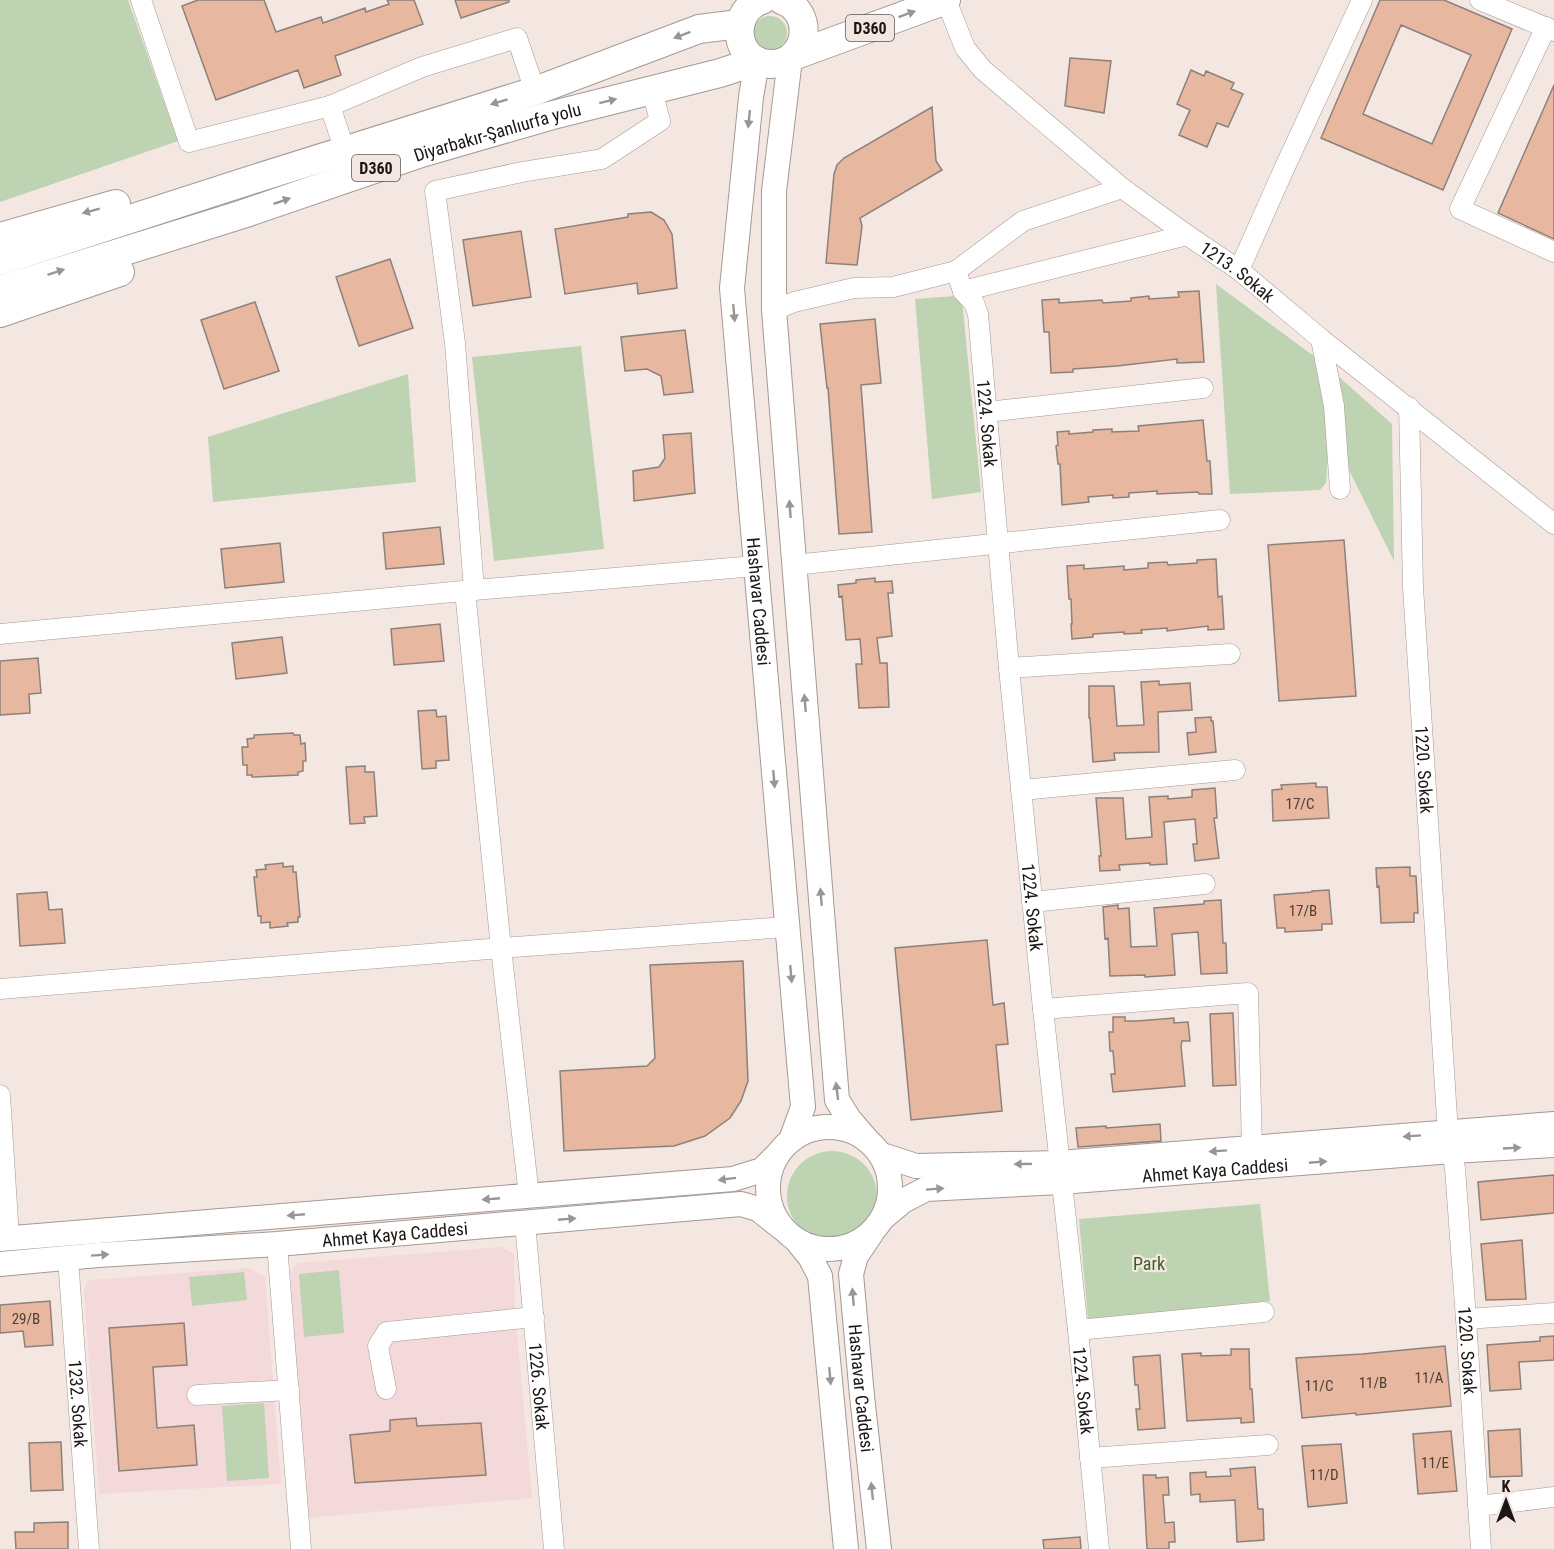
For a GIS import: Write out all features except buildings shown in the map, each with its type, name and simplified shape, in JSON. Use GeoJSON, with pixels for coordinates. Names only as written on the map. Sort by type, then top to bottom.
{"type":"FeatureCollection","features":[{"type":"Feature","properties":{"kind":"highway","name":"D360"},"geometry":{"type":"LineString","coordinates":[[791,58],[946,0]]}},
{"type":"Feature","properties":{"kind":"highway"},"geometry":{"type":"LineString","coordinates":[[763,6],[795,8],[801,16],[805,27],[804,38],[800,48],[791,58],[782,63],[765,64],[747,53],[741,44],[739,34],[763,6]]}},
{"type":"Feature","properties":{"kind":"highway","name":"Diyarbakır-Şanlıurfa yolu"},"geometry":{"type":"LineString","coordinates":[[0,261],[535,91],[763,6]]}},
{"type":"Feature","properties":{"kind":"highway","name":"Diyarbakır-Şanlıurfa yolu"},"geometry":{"type":"LineString","coordinates":[[0,290],[243,214],[421,153],[549,116],[720,73],[757,61]]}},
{"type":"Feature","properties":{"kind":"highway"},"geometry":{"type":"LineString","coordinates":[[0,237],[160,192],[251,180]]}},
{"type":"Feature","properties":{"kind":"highway"},"geometry":{"type":"LineString","coordinates":[[0,313],[183,249],[243,214]]}},
{"type":"Feature","properties":{"kind":"main road"},"geometry":{"type":"LineString","coordinates":[[784,1147],[770,1173],[768,1192],[772,1212],[790,1235],[816,1249],[836,1250],[855,1245],[879,1225],[891,1196],[890,1175],[874,1147],[849,1119],[837,1100],[774,310],[774,190],[791,58]]}},
{"type":"Feature","properties":{"kind":"main road","name":"Hashavar Caddesi"},"geometry":{"type":"LineString","coordinates":[[757,61],[751,97],[732,288],[803,1107],[784,1147]]}},
{"type":"Feature","properties":{"kind":"main road","name":"Ahmet Kaya Caddesi"},"geometry":{"type":"LineString","coordinates":[[879,1225],[903,1201],[926,1189],[1060,1173],[1450,1142],[1554,1124]]}},
{"type":"Feature","properties":{"kind":"main road"},"geometry":{"type":"LineString","coordinates":[[5,1239],[733,1179],[762,1170],[784,1147],[808,1131],[828,1127],[849,1130],[874,1147]]}},
{"type":"Feature","properties":{"kind":"main road","name":"Ahmet Kaya Caddesi"},"geometry":{"type":"LineString","coordinates":[[1450,1142],[1554,1144]]}},
{"type":"Feature","properties":{"kind":"main road","name":"Ahmet Kaya Caddesi"},"geometry":{"type":"LineString","coordinates":[[874,1147],[916,1166],[1060,1173]]}},
{"type":"Feature","properties":{"kind":"main road","name":"Ahmet Kaya Caddesi"},"geometry":{"type":"LineString","coordinates":[[0,1264],[277,1244],[741,1204],[758,1209],[790,1235]]}},
{"type":"Feature","properties":{"kind":"main road","name":"Hashavar Caddesi"},"geometry":{"type":"LineString","coordinates":[[879,1225],[856,1256],[852,1274],[862,1396],[879,1549]]}},
{"type":"Feature","properties":{"kind":"main road","name":"Hashavar Caddesi"},"geometry":{"type":"LineString","coordinates":[[790,1235],[810,1257],[820,1276],[846,1549]]}},
{"type":"Feature","properties":{"kind":"street"},"geometry":{"type":"LineString","coordinates":[[141,0],[189,142],[330,106],[423,68],[517,38],[535,91]]}},
{"type":"Feature","properties":{"kind":"street","name":"1213. Sokak"},"geometry":{"type":"LineString","coordinates":[[946,0],[965,48],[983,70],[1122,188],[1239,270],[1321,339],[1554,524]]}},
{"type":"Feature","properties":{"kind":"street"},"geometry":{"type":"LineString","coordinates":[[1239,270],[1362,0]]}},
{"type":"Feature","properties":{"kind":"street"},"geometry":{"type":"LineString","coordinates":[[1480,0],[1506,5],[1550,29],[1460,209],[1554,252]]}},
{"type":"Feature","properties":{"kind":"street"},"geometry":{"type":"LineString","coordinates":[[529,1196],[501,948],[470,590],[455,343],[435,191],[522,172],[602,159],[660,121],[652,90]]}},
{"type":"Feature","properties":{"kind":"street"},"geometry":{"type":"LineString","coordinates":[[330,106],[345,150]]}},
{"type":"Feature","properties":{"kind":"street"},"geometry":{"type":"LineString","coordinates":[[774,310],[794,302],[854,288],[893,287],[956,271],[1023,221],[1122,188]]}},
{"type":"Feature","properties":{"kind":"street"},"geometry":{"type":"LineString","coordinates":[[963,291],[1186,235]]}},
{"type":"Feature","properties":{"kind":"street","name":"1224. Sokak"},"geometry":{"type":"LineString","coordinates":[[956,271],[963,291],[974,303],[978,314],[1042,1009],[1100,1549]]}},
{"type":"Feature","properties":{"kind":"street"},"geometry":{"type":"LineString","coordinates":[[1321,339],[1334,406],[1340,489]]}},
{"type":"Feature","properties":{"kind":"street"},"geometry":{"type":"LineString","coordinates":[[987,412],[1203,388]]}},
{"type":"Feature","properties":{"kind":"street","name":"1220. Sokak"},"geometry":{"type":"LineString","coordinates":[[1409,407],[1413,587],[1450,1142],[1455,1168],[1481,1549]]}},
{"type":"Feature","properties":{"kind":"street"},"geometry":{"type":"LineString","coordinates":[[794,565],[1220,520]]}},
{"type":"Feature","properties":{"kind":"street"},"geometry":{"type":"LineString","coordinates":[[0,634],[755,566]]}},
{"type":"Feature","properties":{"kind":"street"},"geometry":{"type":"LineString","coordinates":[[1009,668],[1230,654]]}},
{"type":"Feature","properties":{"kind":"street"},"geometry":{"type":"LineString","coordinates":[[1022,790],[1234,770]]}},
{"type":"Feature","properties":{"kind":"street"},"geometry":{"type":"LineString","coordinates":[[1032,902],[1205,884]]}},
{"type":"Feature","properties":{"kind":"street"},"geometry":{"type":"LineString","coordinates":[[0,989],[786,927]]}},
{"type":"Feature","properties":{"kind":"street"},"geometry":{"type":"LineString","coordinates":[[1042,1009],[1248,993],[1254,1157]]}},
{"type":"Feature","properties":{"kind":"street"},"geometry":{"type":"LineString","coordinates":[[0,1095],[5,1239]]}},
{"type":"Feature","properties":{"kind":"street","name":"1226. Sokak"},"geometry":{"type":"LineString","coordinates":[[525,1222],[554,1549]]}},
{"type":"Feature","properties":{"kind":"street"},"geometry":{"type":"LineString","coordinates":[[277,1244],[302,1549]]}},
{"type":"Feature","properties":{"kind":"street","name":"1232. Sokak"},"geometry":{"type":"LineString","coordinates":[[68,1258],[89,1549]]}},
{"type":"Feature","properties":{"kind":"street"},"geometry":{"type":"LineString","coordinates":[[1078,1330],[1264,1311]]}},
{"type":"Feature","properties":{"kind":"street"},"geometry":{"type":"LineString","coordinates":[[1466,1319],[1554,1313]]}},
{"type":"Feature","properties":{"kind":"street"},"geometry":{"type":"LineString","coordinates":[[386,1389],[378,1346],[387,1332],[534,1317]]}},
{"type":"Feature","properties":{"kind":"street"},"geometry":{"type":"LineString","coordinates":[[197,1395],[289,1390]]}},
{"type":"Feature","properties":{"kind":"street"},"geometry":{"type":"LineString","coordinates":[[1090,1458],[1268,1444]]}},
{"type":"Feature","properties":{"kind":"street"},"geometry":{"type":"LineString","coordinates":[[1478,1506],[1554,1497]]}},
{"type":"Feature","properties":{"kind":"shaded area"},"geometry":{"type":"Polygon","coordinates":[[[501,1247],[514,1254],[515,1309],[532,1498],[307,1518],[290,1272],[298,1263],[501,1247]]]}},
{"type":"Feature","properties":{"kind":"shaded area"},"geometry":{"type":"Polygon","coordinates":[[[249,1268],[265,1277],[281,1484],[99,1494],[84,1292],[88,1280],[249,1268]]]}},
{"type":"Feature","properties":{"kind":"green space"},"geometry":{"type":"Polygon","coordinates":[[[0,0],[128,0],[178,141],[0,202],[0,0]]]}},
{"type":"Feature","properties":{"kind":"green space"},"geometry":{"type":"Polygon","coordinates":[[[770,16],[782,21],[787,33],[782,45],[770,50],[758,45],[753,33],[758,21],[770,16]]]}},
{"type":"Feature","properties":{"kind":"green space"},"geometry":{"type":"Polygon","coordinates":[[[1216,284],[1315,357],[1326,410],[1328,451],[1326,483],[1320,490],[1230,494],[1216,284]]]}},
{"type":"Feature","properties":{"kind":"green space"},"geometry":{"type":"Polygon","coordinates":[[[955,296],[962,300],[981,492],[932,499],[915,299],[955,296]]]}},
{"type":"Feature","properties":{"kind":"green space"},"geometry":{"type":"Polygon","coordinates":[[[581,346],[604,549],[494,561],[472,357],[581,346]]]}},
{"type":"Feature","properties":{"kind":"green space"},"geometry":{"type":"Polygon","coordinates":[[[408,374],[416,482],[213,502],[208,437],[408,374]]]}},
{"type":"Feature","properties":{"kind":"green space"},"geometry":{"type":"Polygon","coordinates":[[[1338,376],[1392,424],[1394,561],[1344,460],[1338,376]]]}},
{"type":"Feature","properties":{"kind":"green space"},"geometry":{"type":"Polygon","coordinates":[[[832,1151],[849,1155],[864,1164],[873,1179],[877,1196],[873,1213],[864,1228],[849,1237],[832,1241],[815,1237],[800,1228],[791,1213],[787,1196],[791,1179],[800,1164],[815,1155],[832,1151]]]}},
{"type":"Feature","properties":{"kind":"green space","name":"Park"},"geometry":{"type":"Polygon","coordinates":[[[1260,1204],[1270,1301],[1088,1319],[1079,1219],[1260,1204]]]}},
{"type":"Feature","properties":{"kind":"green space"},"geometry":{"type":"Polygon","coordinates":[[[339,1270],[344,1333],[304,1337],[299,1274],[339,1270]]]}},
{"type":"Feature","properties":{"kind":"green space"},"geometry":{"type":"Polygon","coordinates":[[[244,1272],[247,1300],[192,1306],[189,1277],[244,1272]]]}},
{"type":"Feature","properties":{"kind":"green space"},"geometry":{"type":"Polygon","coordinates":[[[264,1403],[269,1478],[227,1481],[222,1406],[264,1403]]]}}]}
